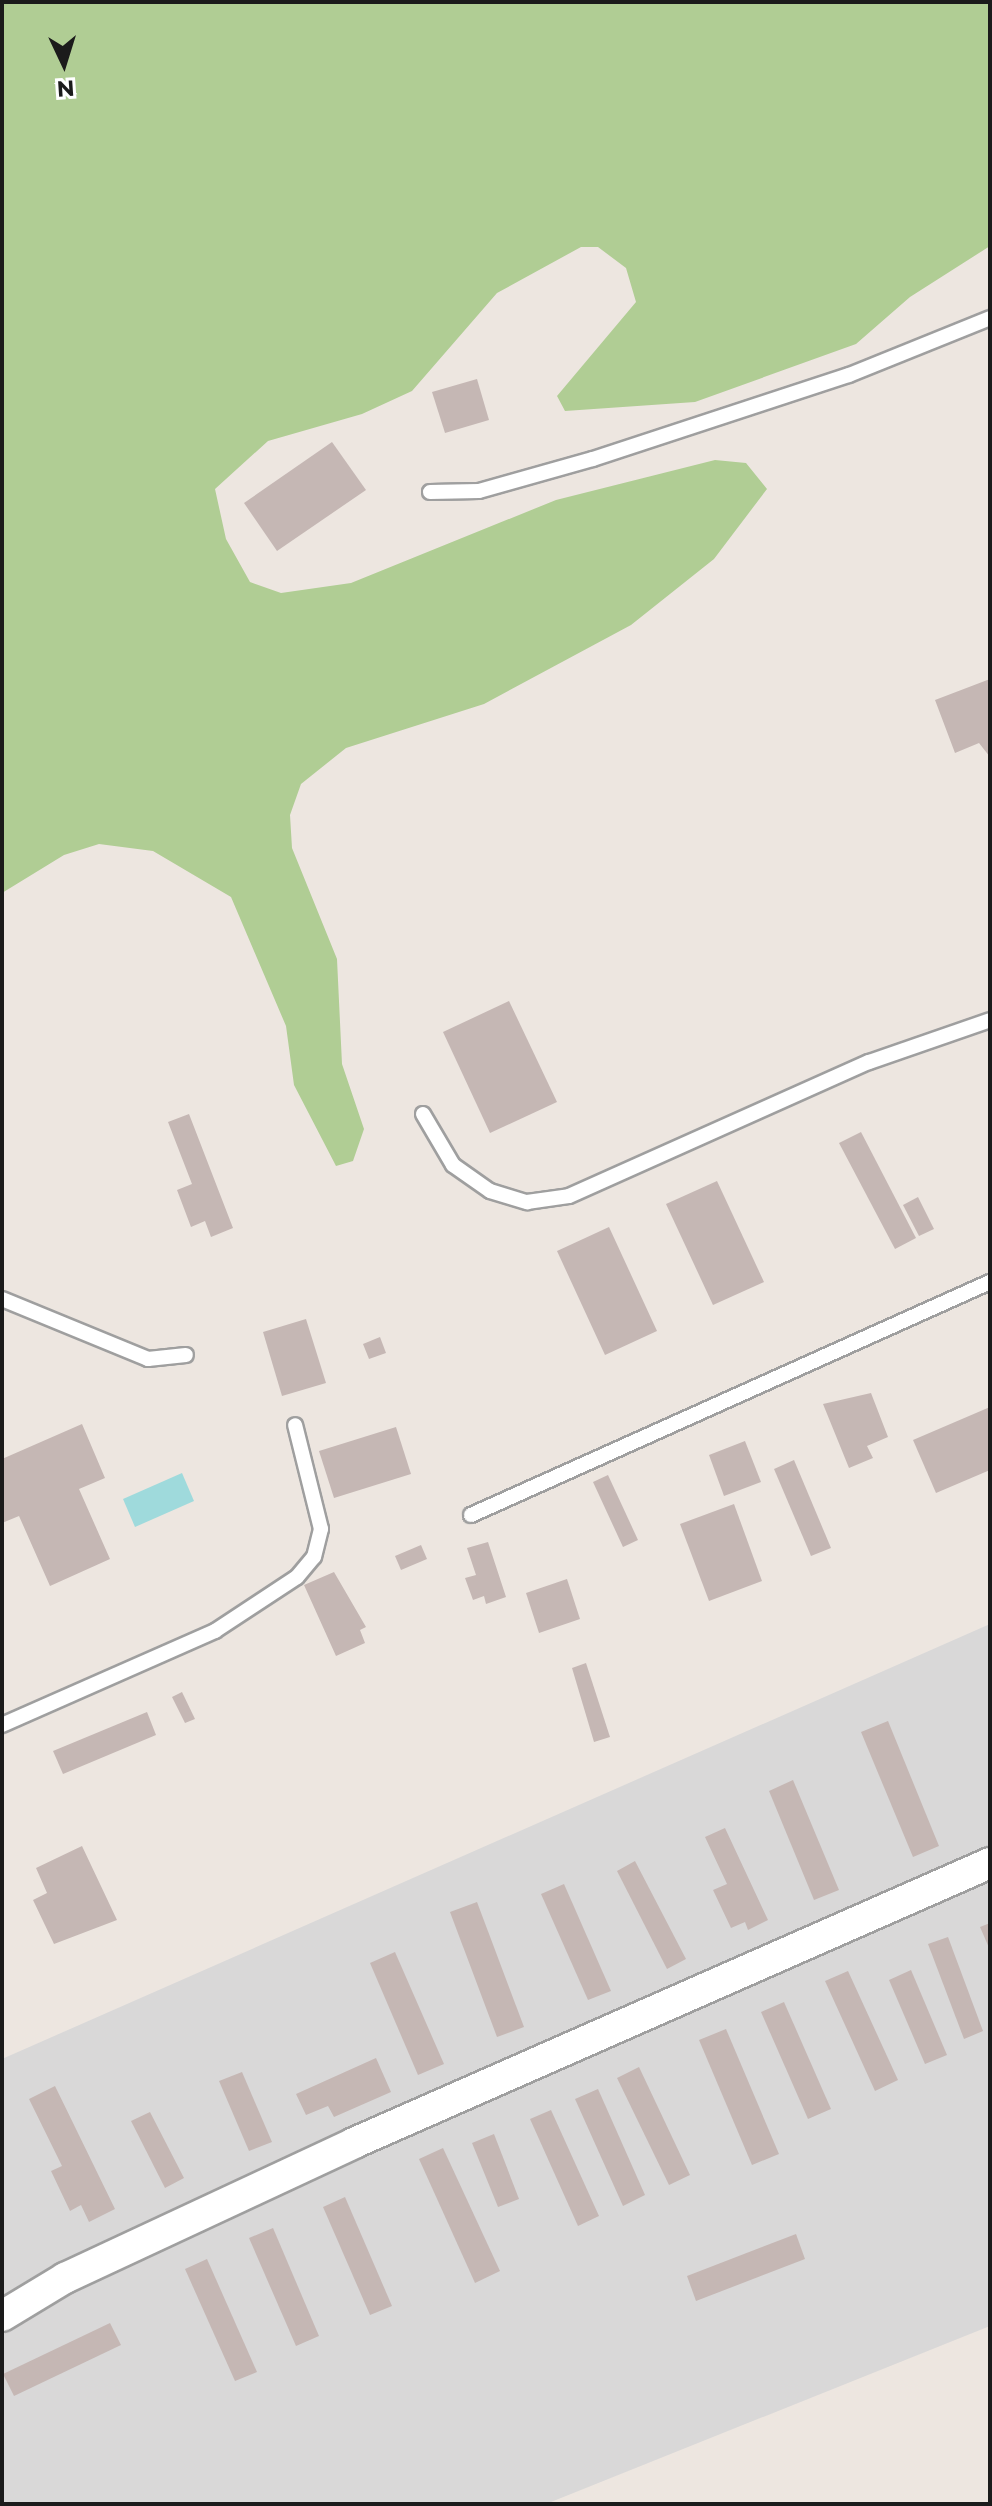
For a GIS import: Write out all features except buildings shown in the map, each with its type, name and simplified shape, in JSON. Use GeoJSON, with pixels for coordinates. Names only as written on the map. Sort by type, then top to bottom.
{"type":"FeatureCollection","features":[{"type":"Feature","properties":{"kind":"street"},"geometry":{"type":"LineString","coordinates":[[2,2316],[65,2278],[354,2143],[990,1863]]}},
{"type":"Feature","properties":{"kind":"lane"},"geometry":{"type":"LineString","coordinates":[[430,492],[479,491],[593,459],[849,375],[990,318]]}},
{"type":"Feature","properties":{"kind":"lane"},"geometry":{"type":"LineString","coordinates":[[423,1114],[453,1165],[490,1191],[527,1202],[569,1196],[869,1062],[990,1020]]}},
{"type":"Feature","properties":{"kind":"lane"},"geometry":{"type":"LineString","coordinates":[[471,1515],[990,1282]]}},
{"type":"Feature","properties":{"kind":"lane"},"geometry":{"type":"LineString","coordinates":[[2,1299],[148,1359],[186,1355]]}},
{"type":"Feature","properties":{"kind":"lane"},"geometry":{"type":"LineString","coordinates":[[2,1725],[215,1631],[297,1577],[314,1557],[321,1529],[295,1425]]}},
{"type":"Feature","properties":{"kind":"shaded area"},"geometry":{"type":"Polygon","coordinates":[[[990,1624],[990,2326],[546,2504],[2,2504],[2,2059],[990,1624]]]}},
{"type":"Feature","properties":{"kind":"green space"},"geometry":{"type":"Polygon","coordinates":[[[2,2],[990,2],[990,246],[910,297],[856,344],[695,402],[565,411],[557,396],[636,302],[626,268],[598,247],[581,247],[497,293],[412,391],[362,414],[268,441],[215,489],[226,539],[250,582],[281,593],[351,583],[556,500],[715,460],[746,463],[767,489],[714,559],[631,625],[484,704],[346,748],[301,784],[290,815],[292,848],[337,959],[342,1064],[364,1129],[353,1161],[336,1166],[294,1085],[286,1026],[231,897],[153,851],[99,844],[64,855],[2,893],[2,2]]]}},
{"type":"Feature","properties":{"kind":"water"},"geometry":{"type":"Polygon","coordinates":[[[182,1473],[194,1501],[135,1527],[123,1499],[182,1473]]]}}]}
